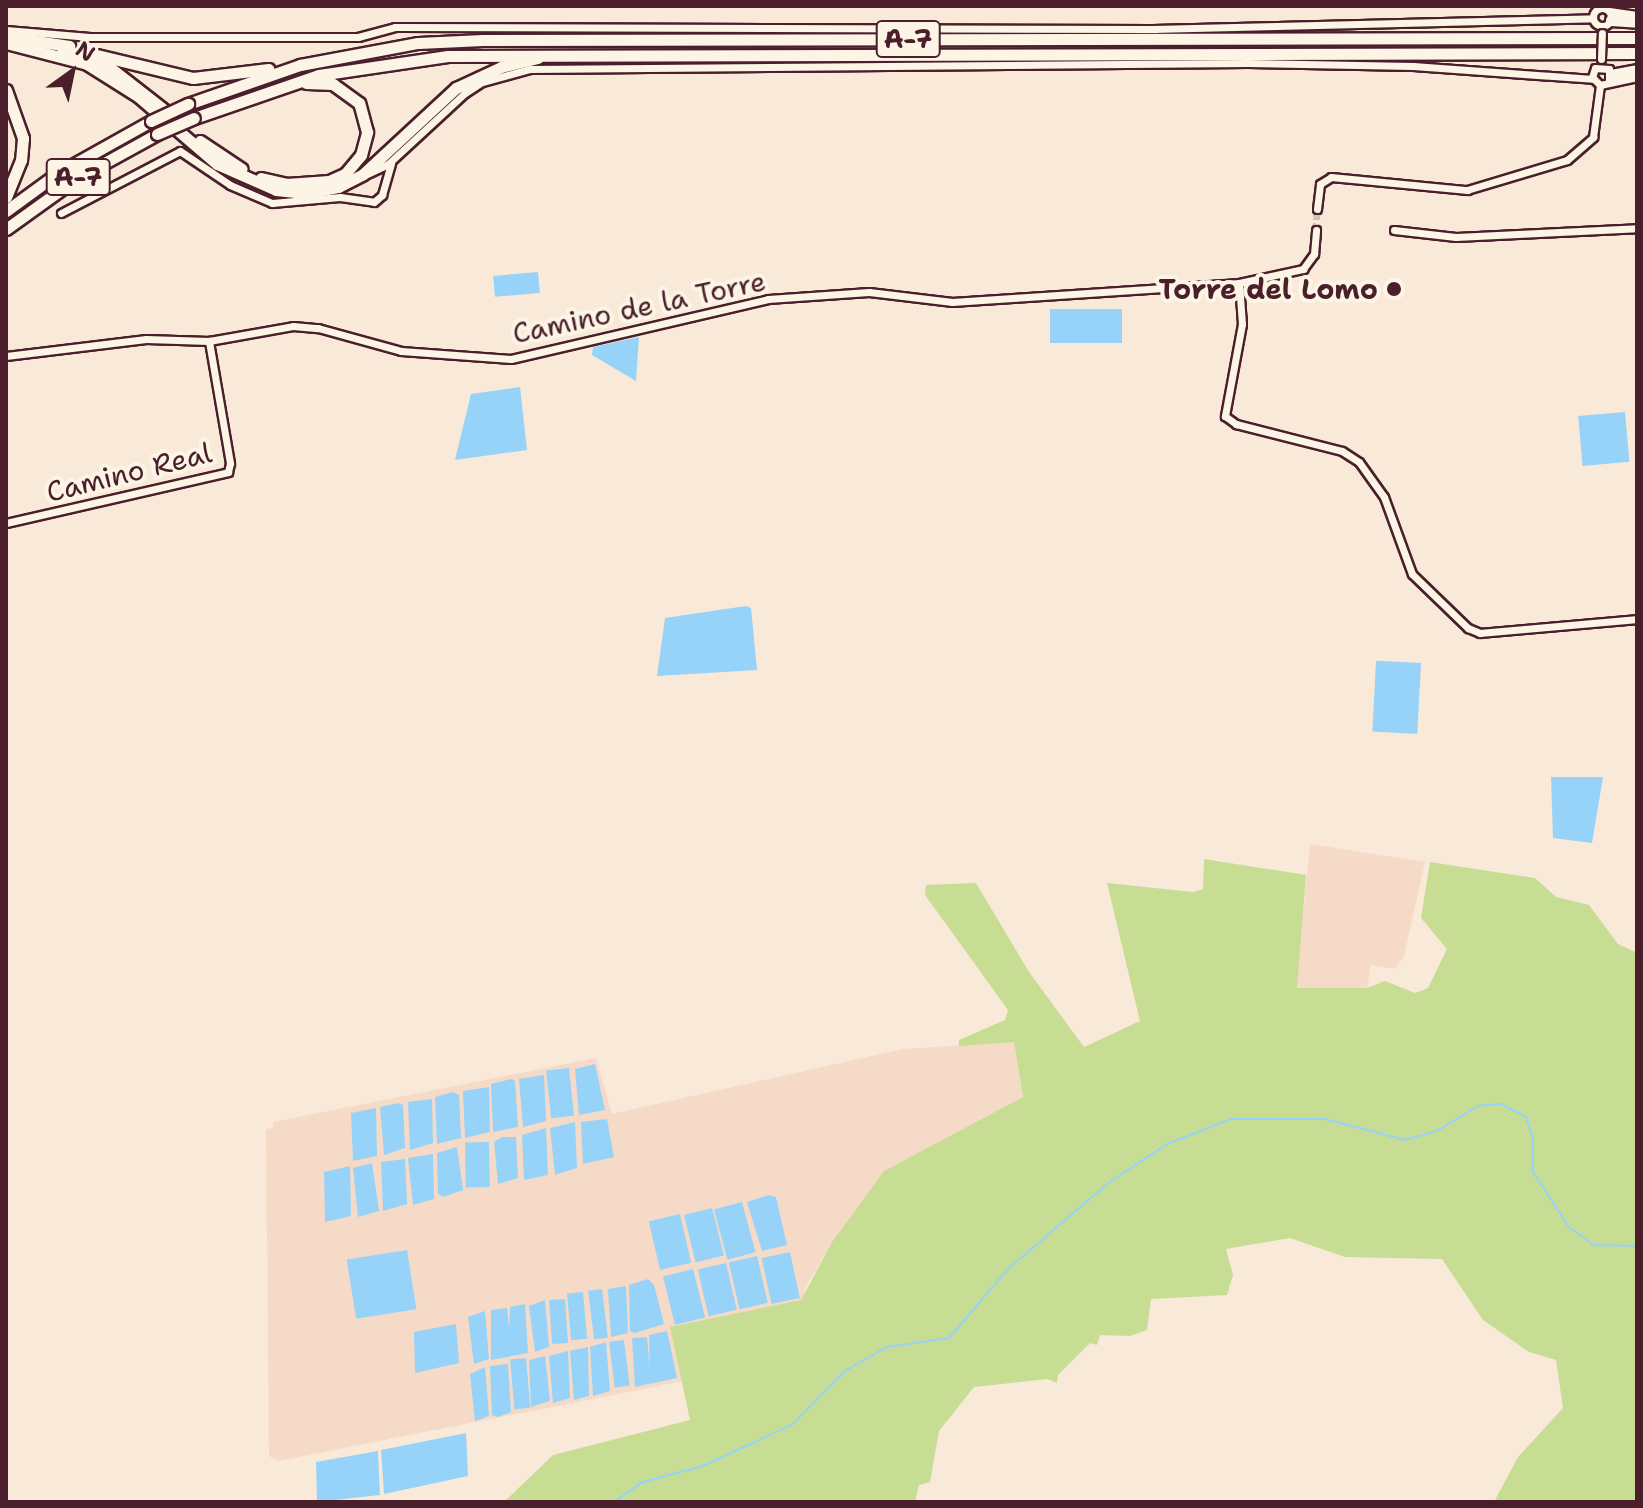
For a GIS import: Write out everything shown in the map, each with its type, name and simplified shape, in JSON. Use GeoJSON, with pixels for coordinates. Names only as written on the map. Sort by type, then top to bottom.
{"type":"FeatureCollection","features":[{"type":"Feature","properties":{"kind":"highway"},"geometry":{"type":"LineString","coordinates":[[1606,22],[1637,22]]}},
{"type":"Feature","properties":{"kind":"highway","name":"A-7"},"geometry":{"type":"LineString","coordinates":[[6,211],[58,173],[188,104],[300,65],[406,45],[483,40],[1637,38]]}},
{"type":"Feature","properties":{"kind":"highway"},"geometry":{"type":"LineString","coordinates":[[6,39],[56,42],[146,70],[193,78],[300,65]]}},
{"type":"Feature","properties":{"kind":"highway"},"geometry":{"type":"LineString","coordinates":[[6,39],[54,45],[108,66],[213,152],[259,178],[286,184],[329,181],[345,174],[361,155],[366,117],[345,89],[293,83]]}},
{"type":"Feature","properties":{"kind":"highway"},"geometry":{"type":"LineString","coordinates":[[6,39],[48,50],[115,79],[217,164],[246,180],[307,193],[338,187],[384,163],[475,77],[516,62],[565,54]]}},
{"type":"Feature","properties":{"kind":"highway","name":"A-7"},"geometry":{"type":"LineString","coordinates":[[6,229],[77,178],[157,134],[194,118],[293,83],[402,60],[565,54],[1637,53]]}},
{"type":"Feature","properties":{"kind":"highway"},"geometry":{"type":"LineString","coordinates":[[1603,82],[1637,70]]}},
{"type":"Feature","properties":{"kind":"highway"},"geometry":{"type":"LineString","coordinates":[[6,90],[23,138],[18,171],[6,197]]}},
{"type":"Feature","properties":{"kind":"street"},"geometry":{"type":"LineString","coordinates":[[1317,209],[1320,184],[1331,177],[1467,190],[1567,160],[1593,137],[1601,104],[1601,62],[1606,22],[1598,8],[1593,18]]}},
{"type":"Feature","properties":{"kind":"street"},"geometry":{"type":"LineString","coordinates":[[6,30],[90,37],[358,37],[395,27],[1156,29],[1593,18],[1606,22],[1637,15]]}},
{"type":"Feature","properties":{"kind":"street"},"geometry":{"type":"LineString","coordinates":[[1601,62],[1593,70],[1603,82]]}},
{"type":"Feature","properties":{"kind":"street"},"geometry":{"type":"LineString","coordinates":[[407,138],[482,82],[530,69],[576,66],[1248,63],[1413,66],[1603,82],[1637,77]]}},
{"type":"Feature","properties":{"kind":"street"},"geometry":{"type":"LineString","coordinates":[[61,213],[180,151],[230,185],[272,203],[340,197],[374,202],[382,195],[384,163]]}},
{"type":"Feature","properties":{"kind":"street"},"geometry":{"type":"LineString","coordinates":[[384,163],[384,182]]}},
{"type":"Feature","properties":{"kind":"street"},"geometry":{"type":"LineString","coordinates":[[366,174],[384,182]]}},
{"type":"Feature","properties":{"kind":"street"},"geometry":{"type":"LineString","coordinates":[[1394,230],[1456,237],[1637,228]]}},
{"type":"Feature","properties":{"kind":"street","name":"Camino de la Torre"},"geometry":{"type":"LineString","coordinates":[[6,356],[146,339],[209,341],[293,326],[401,351],[511,359],[768,299],[869,292],[952,302],[1239,283],[1303,269],[1314,254],[1316,230]]}},
{"type":"Feature","properties":{"kind":"street"},"geometry":{"type":"LineString","coordinates":[[1239,283],[1242,324],[1225,416],[1236,424],[1342,451],[1359,462],[1384,497],[1412,574],[1473,632],[1637,619]]}},
{"type":"Feature","properties":{"kind":"street","name":"Camino Real"},"geometry":{"type":"LineString","coordinates":[[6,523],[228,472],[230,463],[215,397],[209,341]]}},
{"type":"Feature","properties":{"kind":"shaded area"},"geometry":{"type":"Polygon","coordinates":[[[1310,844],[1425,862],[1404,956],[1395,969],[1371,965],[1367,988],[1296,988],[1310,844]]]}},
{"type":"Feature","properties":{"kind":"shaded area"},"geometry":{"type":"Polygon","coordinates":[[[1014,1042],[1024,1104],[884,1171],[832,1242],[805,1288],[804,1301],[684,1381],[278,1461],[269,1456],[266,1129],[273,1128],[273,1122],[596,1058],[612,1114],[903,1049],[1014,1042]]]}},
{"type":"Feature","properties":{"kind":"green space"},"geometry":{"type":"Polygon","coordinates":[[[1204,859],[1306,875],[1297,988],[1367,988],[1385,981],[1415,993],[1428,988],[1447,949],[1421,918],[1430,862],[1535,878],[1556,897],[1589,905],[1618,944],[1637,953],[1637,1502],[1494,1502],[1518,1457],[1563,1408],[1556,1360],[1529,1352],[1483,1320],[1442,1259],[1345,1257],[1290,1238],[1226,1249],[1233,1275],[1227,1295],[1151,1299],[1147,1330],[1130,1336],[1100,1335],[1097,1345],[1090,1343],[1058,1375],[1057,1383],[1047,1379],[974,1387],[939,1431],[930,1482],[919,1485],[915,1502],[504,1502],[553,1455],[690,1420],[670,1327],[801,1300],[832,1242],[884,1171],[1023,1097],[1014,1042],[959,1046],[959,1040],[1005,1020],[1008,1010],[925,895],[926,885],[976,883],[1029,972],[1084,1047],[1140,1021],[1107,883],[1193,892],[1203,889],[1204,859]]]}},
{"type":"Feature","properties":{"kind":"water"},"geometry":{"type":"Polygon","coordinates":[[[538,272],[540,293],[495,297],[493,276],[538,272]]]}},
{"type":"Feature","properties":{"kind":"water"},"geometry":{"type":"Polygon","coordinates":[[[1050,309],[1122,309],[1122,343],[1050,343],[1050,309]]]}},
{"type":"Feature","properties":{"kind":"water"},"geometry":{"type":"Polygon","coordinates":[[[639,337],[636,381],[592,355],[593,347],[639,337]]]}},
{"type":"Feature","properties":{"kind":"water"},"geometry":{"type":"Polygon","coordinates":[[[520,387],[527,450],[455,460],[471,394],[520,387]]]}},
{"type":"Feature","properties":{"kind":"water"},"geometry":{"type":"Polygon","coordinates":[[[1625,412],[1629,462],[1583,466],[1578,416],[1625,412]]]}},
{"type":"Feature","properties":{"kind":"water"},"geometry":{"type":"Polygon","coordinates":[[[746,606],[751,608],[757,670],[657,676],[665,618],[746,606]]]}},
{"type":"Feature","properties":{"kind":"water"},"geometry":{"type":"Polygon","coordinates":[[[1376,661],[1421,663],[1417,734],[1372,732],[1376,661]]]}},
{"type":"Feature","properties":{"kind":"water"},"geometry":{"type":"Polygon","coordinates":[[[1551,777],[1603,777],[1592,843],[1553,838],[1551,777]]]}},
{"type":"Feature","properties":{"kind":"water"},"geometry":{"type":"Polygon","coordinates":[[[595,1064],[605,1110],[579,1115],[575,1069],[595,1064]]]}},
{"type":"Feature","properties":{"kind":"water"},"geometry":{"type":"Polygon","coordinates":[[[569,1068],[574,1116],[551,1118],[546,1070],[569,1068]]]}},
{"type":"Feature","properties":{"kind":"water"},"geometry":{"type":"Polygon","coordinates":[[[544,1075],[546,1121],[523,1127],[519,1079],[544,1075]]]}},
{"type":"Feature","properties":{"kind":"water"},"geometry":{"type":"Polygon","coordinates":[[[511,1079],[515,1081],[518,1127],[493,1132],[491,1084],[511,1079]]]}},
{"type":"Feature","properties":{"kind":"water"},"geometry":{"type":"Polygon","coordinates":[[[489,1087],[490,1132],[465,1138],[463,1091],[489,1087]]]}},
{"type":"Feature","properties":{"kind":"water"},"geometry":{"type":"Polygon","coordinates":[[[453,1092],[459,1095],[461,1138],[437,1144],[435,1097],[453,1092]]]}},
{"type":"Feature","properties":{"kind":"water"},"geometry":{"type":"Polygon","coordinates":[[[432,1099],[433,1143],[410,1150],[408,1102],[432,1099]]]}},
{"type":"Feature","properties":{"kind":"water"},"geometry":{"type":"Polygon","coordinates":[[[398,1103],[403,1105],[405,1148],[384,1155],[380,1107],[398,1103]]]}},
{"type":"Feature","properties":{"kind":"water"},"geometry":{"type":"Polygon","coordinates":[[[376,1108],[377,1156],[353,1161],[351,1113],[376,1108]]]}},
{"type":"Feature","properties":{"kind":"water"},"geometry":{"type":"Polygon","coordinates":[[[607,1119],[614,1157],[583,1164],[581,1122],[607,1119]]]}},
{"type":"Feature","properties":{"kind":"water"},"geometry":{"type":"Polygon","coordinates":[[[575,1122],[577,1168],[555,1175],[550,1128],[575,1122]]]}},
{"type":"Feature","properties":{"kind":"water"},"geometry":{"type":"Polygon","coordinates":[[[546,1128],[548,1175],[524,1180],[522,1135],[546,1128]]]}},
{"type":"Feature","properties":{"kind":"water"},"geometry":{"type":"Polygon","coordinates":[[[502,1137],[516,1137],[518,1178],[498,1184],[494,1142],[502,1137]]]}},
{"type":"Feature","properties":{"kind":"water"},"geometry":{"type":"Polygon","coordinates":[[[465,1142],[489,1142],[490,1187],[466,1187],[465,1142]]]}},
{"type":"Feature","properties":{"kind":"water"},"geometry":{"type":"Polygon","coordinates":[[[457,1147],[463,1190],[444,1197],[438,1194],[437,1153],[457,1147]]]}},
{"type":"Feature","properties":{"kind":"water"},"geometry":{"type":"Polygon","coordinates":[[[433,1154],[434,1199],[413,1205],[408,1158],[433,1154]]]}},
{"type":"Feature","properties":{"kind":"water"},"geometry":{"type":"Polygon","coordinates":[[[405,1159],[407,1204],[383,1211],[381,1162],[405,1159]]]}},
{"type":"Feature","properties":{"kind":"water"},"geometry":{"type":"Polygon","coordinates":[[[372,1163],[379,1211],[358,1217],[353,1168],[372,1163]]]}},
{"type":"Feature","properties":{"kind":"water"},"geometry":{"type":"Polygon","coordinates":[[[350,1166],[351,1216],[325,1222],[324,1172],[350,1166]]]}},
{"type":"Feature","properties":{"kind":"water"},"geometry":{"type":"Polygon","coordinates":[[[769,1195],[776,1197],[787,1245],[762,1251],[747,1202],[769,1195]]]}},
{"type":"Feature","properties":{"kind":"water"},"geometry":{"type":"Polygon","coordinates":[[[742,1202],[755,1252],[727,1260],[714,1210],[742,1202]]]}},
{"type":"Feature","properties":{"kind":"water"},"geometry":{"type":"Polygon","coordinates":[[[712,1208],[724,1256],[696,1263],[684,1215],[712,1208]]]}},
{"type":"Feature","properties":{"kind":"water"},"geometry":{"type":"Polygon","coordinates":[[[680,1214],[691,1263],[660,1270],[649,1221],[680,1214]]]}},
{"type":"Feature","properties":{"kind":"water"},"geometry":{"type":"Polygon","coordinates":[[[407,1250],[416,1309],[356,1319],[347,1260],[407,1250]]]}},
{"type":"Feature","properties":{"kind":"water"},"geometry":{"type":"Polygon","coordinates":[[[790,1252],[800,1298],[771,1304],[762,1258],[790,1252]]]}},
{"type":"Feature","properties":{"kind":"water"},"geometry":{"type":"Polygon","coordinates":[[[757,1256],[768,1303],[740,1309],[729,1263],[757,1256]]]}},
{"type":"Feature","properties":{"kind":"water"},"geometry":{"type":"Polygon","coordinates":[[[726,1263],[737,1310],[709,1316],[698,1270],[726,1263]]]}},
{"type":"Feature","properties":{"kind":"water"},"geometry":{"type":"Polygon","coordinates":[[[693,1269],[705,1318],[675,1325],[663,1276],[693,1269]]]}},
{"type":"Feature","properties":{"kind":"water"},"geometry":{"type":"Polygon","coordinates":[[[648,1279],[654,1285],[664,1324],[635,1333],[630,1331],[629,1285],[648,1279]]]}},
{"type":"Feature","properties":{"kind":"water"},"geometry":{"type":"Polygon","coordinates":[[[626,1286],[628,1333],[611,1337],[608,1289],[626,1286]]]}},
{"type":"Feature","properties":{"kind":"water"},"geometry":{"type":"Polygon","coordinates":[[[602,1289],[608,1338],[594,1339],[588,1291],[602,1289]]]}},
{"type":"Feature","properties":{"kind":"water"},"geometry":{"type":"Polygon","coordinates":[[[583,1292],[587,1339],[571,1340],[567,1293],[583,1292]]]}},
{"type":"Feature","properties":{"kind":"water"},"geometry":{"type":"Polygon","coordinates":[[[565,1299],[568,1343],[552,1344],[549,1300],[565,1299]]]}},
{"type":"Feature","properties":{"kind":"water"},"geometry":{"type":"Polygon","coordinates":[[[545,1300],[549,1347],[535,1352],[529,1306],[545,1300]]]}},
{"type":"Feature","properties":{"kind":"water"},"geometry":{"type":"Polygon","coordinates":[[[525,1304],[528,1353],[491,1360],[491,1310],[507,1308],[509,1328],[510,1307],[525,1304]]]}},
{"type":"Feature","properties":{"kind":"water"},"geometry":{"type":"Polygon","coordinates":[[[485,1311],[489,1359],[474,1364],[468,1317],[485,1311]]]}},
{"type":"Feature","properties":{"kind":"water"},"geometry":{"type":"Polygon","coordinates":[[[456,1324],[459,1363],[415,1373],[414,1332],[456,1324]]]}},
{"type":"Feature","properties":{"kind":"water"},"geometry":{"type":"Polygon","coordinates":[[[667,1331],[677,1378],[635,1387],[632,1338],[647,1337],[650,1370],[649,1335],[667,1331]]]}},
{"type":"Feature","properties":{"kind":"water"},"geometry":{"type":"Polygon","coordinates":[[[624,1340],[630,1386],[615,1387],[609,1342],[624,1340]]]}},
{"type":"Feature","properties":{"kind":"water"},"geometry":{"type":"Polygon","coordinates":[[[606,1342],[610,1391],[593,1396],[590,1347],[606,1342]]]}},
{"type":"Feature","properties":{"kind":"water"},"geometry":{"type":"Polygon","coordinates":[[[588,1347],[589,1396],[574,1400],[570,1351],[588,1347]]]}},
{"type":"Feature","properties":{"kind":"water"},"geometry":{"type":"Polygon","coordinates":[[[568,1351],[570,1398],[553,1403],[549,1356],[568,1351]]]}},
{"type":"Feature","properties":{"kind":"water"},"geometry":{"type":"Polygon","coordinates":[[[545,1356],[550,1401],[531,1407],[529,1360],[545,1356]]]}},
{"type":"Feature","properties":{"kind":"water"},"geometry":{"type":"Polygon","coordinates":[[[526,1358],[530,1408],[514,1409],[510,1359],[526,1358]]]}},
{"type":"Feature","properties":{"kind":"water"},"geometry":{"type":"Polygon","coordinates":[[[508,1364],[511,1412],[498,1417],[492,1415],[490,1366],[508,1364]]]}},
{"type":"Feature","properties":{"kind":"water"},"geometry":{"type":"Polygon","coordinates":[[[485,1367],[489,1416],[475,1421],[470,1374],[485,1367]]]}},
{"type":"Feature","properties":{"kind":"water"},"geometry":{"type":"Polygon","coordinates":[[[466,1433],[468,1476],[384,1494],[381,1450],[466,1433]]]}},
{"type":"Feature","properties":{"kind":"water"},"geometry":{"type":"Polygon","coordinates":[[[378,1451],[380,1495],[317,1502],[316,1462],[378,1451]]]}},
{"type":"Feature","properties":{"kind":"waterway"},"geometry":{"type":"LineString","coordinates":[[614,1502],[643,1482],[703,1466],[793,1424],[845,1371],[887,1347],[949,1338],[1007,1270],[1107,1184],[1167,1144],[1231,1119],[1325,1119],[1405,1140],[1437,1131],[1478,1106],[1501,1104],[1526,1117],[1533,1138],[1533,1172],[1569,1227],[1594,1245],[1637,1246]]}},
{"type":"Feature","properties":{"kind":"tunnel"},"geometry":{"type":"LineString","coordinates":[[1316,230],[1317,209]]}},
{"type":"Feature","properties":{"kind":"place","name":"Torre del Lomo"},"geometry":{"type":"Point","coordinates":[1394,289]}}]}
